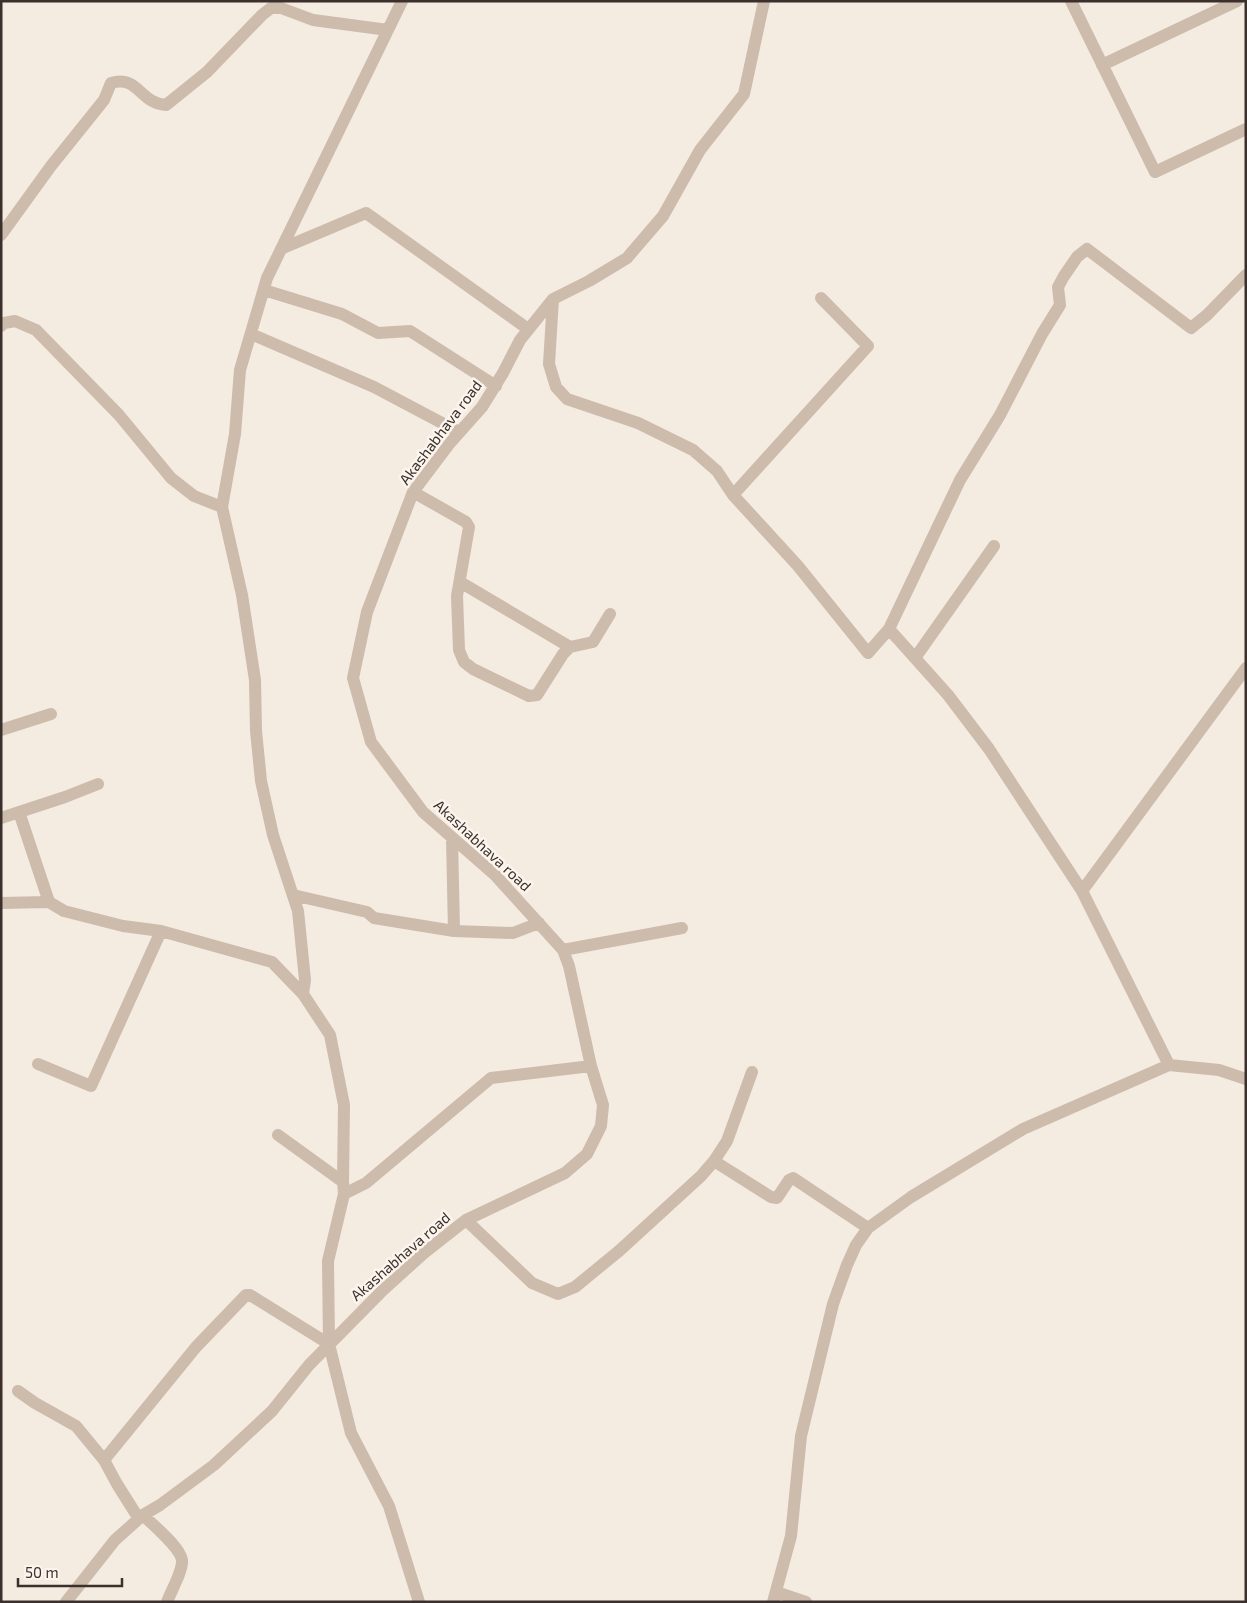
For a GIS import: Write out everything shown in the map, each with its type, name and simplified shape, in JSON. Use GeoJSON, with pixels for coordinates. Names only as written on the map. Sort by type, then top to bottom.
{"type":"FeatureCollection","features":[{"type":"Feature","properties":{"kind":"street"},"geometry":{"type":"LineString","coordinates":[[303,994],[305,980],[298,912],[273,835],[260,781],[256,731],[255,680],[242,595],[222,507],[235,434],[240,370],[267,278],[402,1]]}},
{"type":"Feature","properties":{"kind":"street","name":"Akashabhava road"},"geometry":{"type":"LineString","coordinates":[[66,1602],[115,1540],[141,1517],[214,1465],[228,1452],[272,1411],[309,1365],[329,1344],[383,1290],[424,1253],[466,1220],[565,1172],[587,1154],[602,1126],[603,1105],[591,1066],[569,966],[563,950],[495,875],[423,812],[371,742],[352,678],[368,612],[413,492],[450,442],[482,407],[496,386],[520,340],[553,299],[589,281],[627,258],[663,216],[700,150],[744,94],[764,1]]}},
{"type":"Feature","properties":{"kind":"street"},"geometry":{"type":"LineString","coordinates":[[1071,1],[1155,172],[1246,129]]}},
{"type":"Feature","properties":{"kind":"street"},"geometry":{"type":"LineString","coordinates":[[1102,65],[1237,1]]}},
{"type":"Feature","properties":{"kind":"street"},"geometry":{"type":"LineString","coordinates":[[1,235],[51,166],[104,100],[111,83],[121,80],[129,82],[148,100],[166,105],[207,72],[271,8],[280,8],[313,20],[388,30]]}},
{"type":"Feature","properties":{"kind":"street"},"geometry":{"type":"LineString","coordinates":[[283,248],[366,213],[528,329]]}},
{"type":"Feature","properties":{"kind":"street"},"geometry":{"type":"LineString","coordinates":[[553,299],[548,364],[556,386],[567,399],[638,423],[693,450],[717,471],[733,495],[798,566],[868,653],[889,629],[960,480],[1000,414],[1042,334],[1060,305],[1058,288],[1077,256],[1087,249],[1191,328],[1207,315],[1246,275]]}},
{"type":"Feature","properties":{"kind":"street"},"geometry":{"type":"LineString","coordinates":[[264,290],[342,314],[378,333],[410,331],[496,386]]}},
{"type":"Feature","properties":{"kind":"street"},"geometry":{"type":"LineString","coordinates":[[733,495],[868,346],[821,298]]}},
{"type":"Feature","properties":{"kind":"street"},"geometry":{"type":"LineString","coordinates":[[1,326],[15,321],[36,330],[119,414],[171,478],[194,496],[222,507]]}},
{"type":"Feature","properties":{"kind":"street"},"geometry":{"type":"LineString","coordinates":[[251,334],[374,387],[460,432]]}},
{"type":"Feature","properties":{"kind":"street"},"geometry":{"type":"LineString","coordinates":[[413,492],[466,522],[469,526],[457,596],[460,650],[464,662],[473,669],[529,696],[537,696],[562,654],[570,647],[593,642],[610,614]]}},
{"type":"Feature","properties":{"kind":"street"},"geometry":{"type":"LineString","coordinates":[[915,658],[994,546]]}},
{"type":"Feature","properties":{"kind":"street"},"geometry":{"type":"LineString","coordinates":[[460,582],[570,647]]}},
{"type":"Feature","properties":{"kind":"street"},"geometry":{"type":"LineString","coordinates":[[889,629],[948,695],[989,749],[1082,891],[1169,1065]]}},
{"type":"Feature","properties":{"kind":"street"},"geometry":{"type":"LineString","coordinates":[[1082,891],[1246,668]]}},
{"type":"Feature","properties":{"kind":"street"},"geometry":{"type":"LineString","coordinates":[[1,730],[51,714]]}},
{"type":"Feature","properties":{"kind":"street"},"geometry":{"type":"LineString","coordinates":[[1,818],[98,784]]}},
{"type":"Feature","properties":{"kind":"street"},"geometry":{"type":"LineString","coordinates":[[19,812],[49,902]]}},
{"type":"Feature","properties":{"kind":"street"},"geometry":{"type":"LineString","coordinates":[[452,838],[454,931]]}},
{"type":"Feature","properties":{"kind":"street"},"geometry":{"type":"LineString","coordinates":[[293,895],[366,912],[374,918],[454,931],[513,933],[538,923]]}},
{"type":"Feature","properties":{"kind":"street"},"geometry":{"type":"LineString","coordinates":[[1,903],[49,902],[64,911],[114,924],[161,931],[272,962],[303,994],[330,1035],[344,1105],[344,1188],[328,1261],[329,1344],[351,1433],[389,1506],[419,1602]]}},
{"type":"Feature","properties":{"kind":"street"},"geometry":{"type":"LineString","coordinates":[[563,950],[682,928]]}},
{"type":"Feature","properties":{"kind":"street"},"geometry":{"type":"LineString","coordinates":[[38,1064],[91,1086],[161,931]]}},
{"type":"Feature","properties":{"kind":"street"},"geometry":{"type":"LineString","coordinates":[[806,1602],[775,1597],[791,1536],[801,1436],[833,1304],[856,1245],[868,1228],[911,1197],[1023,1128],[1169,1065],[1219,1070],[1246,1079]]}},
{"type":"Feature","properties":{"kind":"street"},"geometry":{"type":"LineString","coordinates":[[344,1188],[366,1183],[491,1078],[591,1066]]}},
{"type":"Feature","properties":{"kind":"street"},"geometry":{"type":"LineString","coordinates":[[466,1220],[532,1283],[558,1294],[574,1287],[619,1251],[701,1176],[714,1161],[727,1141],[752,1072]]}},
{"type":"Feature","properties":{"kind":"street"},"geometry":{"type":"LineString","coordinates":[[278,1135],[344,1188]]}},
{"type":"Feature","properties":{"kind":"street"},"geometry":{"type":"LineString","coordinates":[[714,1161],[777,1198],[789,1180],[793,1178],[868,1228]]}},
{"type":"Feature","properties":{"kind":"street"},"geometry":{"type":"LineString","coordinates":[[104,1460],[196,1347],[246,1295],[250,1295],[329,1344]]}},
{"type":"Feature","properties":{"kind":"street"},"geometry":{"type":"LineString","coordinates":[[18,1391],[76,1426],[104,1460],[116,1484],[141,1517],[176,1549],[182,1561],[176,1584],[167,1602]]}}]}
